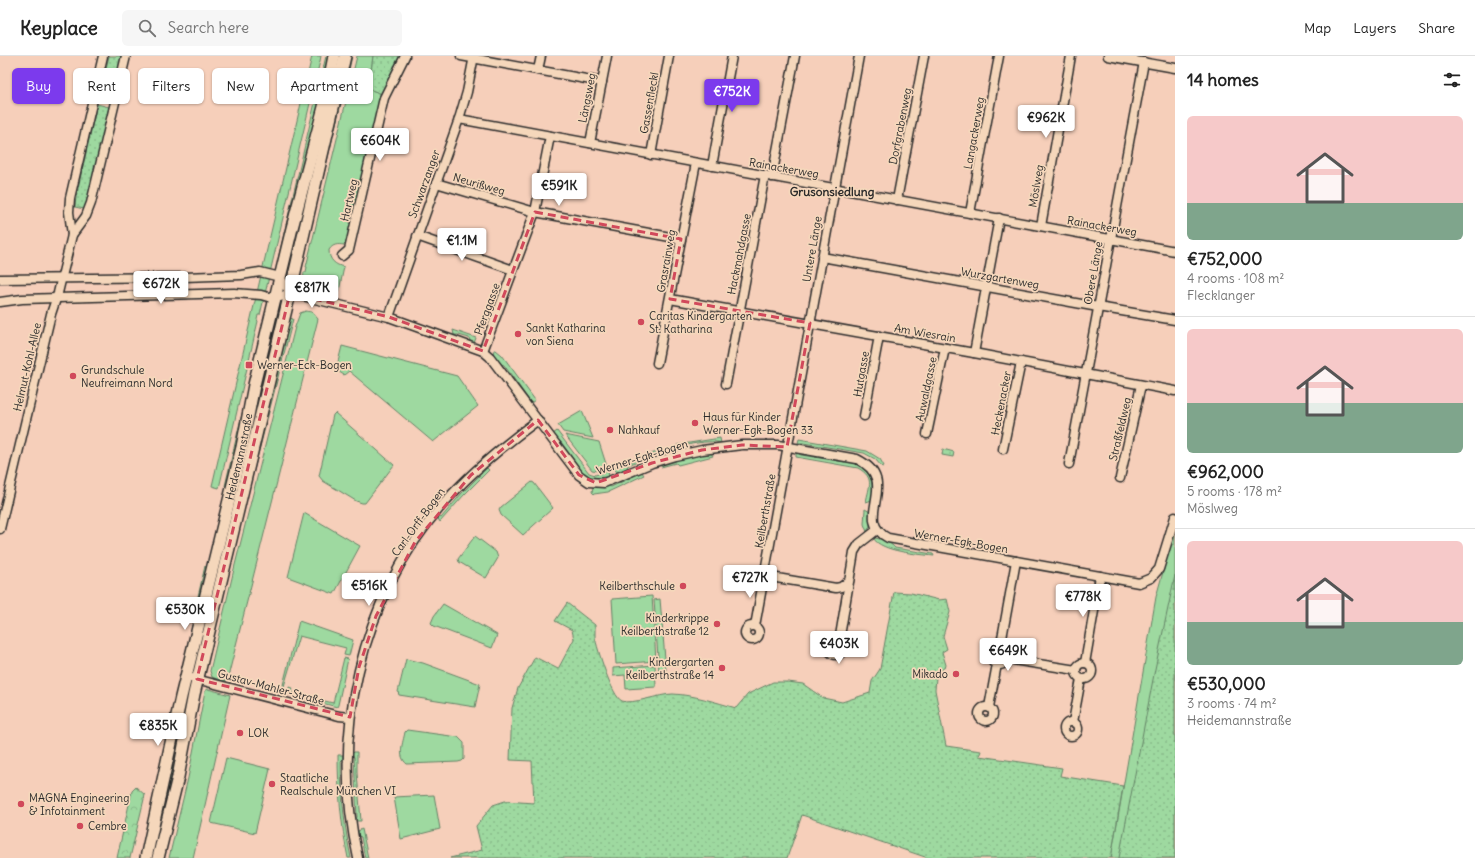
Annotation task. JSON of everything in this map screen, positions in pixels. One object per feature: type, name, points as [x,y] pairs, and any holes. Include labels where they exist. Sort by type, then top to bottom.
[{"type":"main road","name":"Heidemannstraße","points":[[146,858],[186,676],[242,447],[254,385],[324,107],[334,56]]},
{"type":"main road","name":"Heidemannstraße","points":[[158,858],[178,777],[197,679],[290,293],[345,56]]},
{"type":"street","name":"Helmut-Kohl-Allee","points":[[0,529],[51,314],[62,279],[72,235],[69,212],[70,198],[104,56]]},
{"type":"street","name":"Helmut-Kohl-Allee","points":[[72,235],[86,216],[91,203],[126,56]]},
{"type":"street","name":"Hartweg","points":[[342,256],[349,250],[384,98],[405,56]]},
{"type":"street","points":[[461,56],[474,57],[602,82]]},
{"type":"street","points":[[538,70],[541,56]]},
{"type":"street","name":"Längsweg","points":[[590,143],[606,56]]},
{"type":"street","name":"Gassenfleckl","points":[[651,155],[669,56]]},
{"type":"street","points":[[712,166],[732,56]]},
{"type":"street","name":"Hackmahdgasse","points":[[726,384],[740,311],[795,56]]},
{"type":"street","name":"Untere Länge","points":[[787,447],[859,56]]},
{"type":"street","name":"Dorfgrabenweg","points":[[897,200],[924,56]]},
{"type":"street","name":"Langackerweg","points":[[970,213],[999,56]]},
{"type":"street","name":"Möslweg","points":[[1040,226],[1071,56]]},
{"type":"street","points":[[1108,56],[1175,68]]},
{"type":"street","name":"Schwarzanger","points":[[389,317],[459,119],[467,92],[474,57]]},
{"type":"street","name":"Obere Länge","points":[[1069,464],[1144,62]]},
{"type":"street","name":"Rainackerweg","points":[[459,119],[1175,251]]},
{"type":"street","name":"Pferggasse","points":[[483,351],[535,212],[550,136]]},
{"type":"street","name":"Grasrainweg","points":[[657,363],[696,163]]},
{"type":"street","name":"Neurißweg","points":[[436,183],[535,212],[681,239]]},
{"type":"street","points":[[974,353],[998,218]]},
{"type":"street","points":[[417,236],[513,270]]},
{"type":"street","name":"Wurzgartenweg","points":[[822,257],[1175,320]]},
{"type":"street","points":[[0,279],[235,275],[260,272],[280,277],[290,293],[275,299],[261,295],[234,292],[56,298],[0,302]]},
{"type":"street","name":"Werner-Egk-Bogen","points":[[290,293],[389,317],[483,351],[490,357],[579,475],[589,482],[604,482],[652,463],[702,450],[749,445],[787,447],[857,459],[867,464],[872,469],[877,480],[874,517],[877,530],[881,534],[895,540],[1139,583],[1151,578],[1159,570],[1163,561],[1175,517]]},
{"type":"street","name":"Am Wiesrain","points":[[670,299],[974,353],[1175,391]]},
{"type":"street","name":"Hutgasse","points":[[864,416],[879,336]]},
{"type":"street","name":"Auwaldgasse","points":[[928,434],[945,348]]},
{"type":"street","name":"Heckenacker","points":[[1003,449],[1021,362]]},
{"type":"street","name":"Straßfeldweg","points":[[1120,478],[1141,385]]},
{"type":"street","name":"Carl-Orff-Bogen","points":[[358,858],[352,826],[348,770],[350,717],[359,667],[376,616],[407,554],[442,505],[486,462],[538,420]]},
{"type":"street","name":"Keilberthstraße","points":[[755,626],[787,447]]},
{"type":"street","points":[[839,642],[856,548],[862,541],[877,530]]},
{"type":"street","points":[[1000,649],[1016,561]]},
{"type":"street","points":[[765,576],[836,588],[841,587],[849,581]]},
{"type":"street","points":[[1085,663],[1100,576]]},
{"type":"street","points":[[1000,649],[1005,651],[1007,659],[1002,664],[997,664],[993,662],[991,656],[995,650],[1000,649]]},
{"type":"street","points":[[1007,659],[1076,670]]},
{"type":"street","points":[[1081,679],[1077,676],[1076,670],[1078,666],[1085,663]]},
{"type":"street","points":[[1081,679],[1089,678],[1092,673],[1090,666],[1085,663]]},
{"type":"street","points":[[988,707],[997,664]]},
{"type":"street","name":"Gustav-Mahler-Straße","points":[[186,676],[339,716],[350,717]]},
{"type":"street","points":[[1073,722],[1081,679]]},
{"type":"highlighted area","points":[[535,212],[681,239],[670,299],[810,323],[787,447],[742,445],[702,450],[652,463],[596,483],[579,475],[538,420],[471,475],[415,542],[376,616],[359,667],[350,717],[197,679],[290,293],[389,317],[483,351]]},
{"type":"green space","points":[[109,56],[121,56],[118,68],[106,68]]},
{"type":"green space","points":[[312,56],[321,56],[318,68],[309,68]]},
{"type":"green space","points":[[326,56],[330,56],[328,68],[323,68]]},
{"type":"green space","points":[[349,56],[352,56],[349,68],[346,68]]},
{"type":"green space","points":[[357,56],[373,56],[372,68],[354,68]]},
{"type":"green space","points":[[373,56],[400,56],[382,94],[373,91],[373,68],[372,68]]},
{"type":"green space","points":[[373,91],[382,94],[347,243],[344,245],[334,246],[329,250],[330,257],[333,262],[344,267],[339,291],[307,283],[304,278],[345,104],[373,104]]},
{"type":"green space","points":[[97,104],[109,107],[88,202],[84,209],[75,207]]},
{"type":"green space","points":[[301,104],[310,104],[260,315],[258,315],[258,321],[219,488],[212,486]]},
{"type":"green space","points":[[315,104],[320,104],[280,261],[278,259]]},
{"type":"green space","points":[[338,104],[341,104],[306,248],[304,248]]},
{"type":"green space","points":[[306,311],[312,312],[318,319],[227,681],[217,679],[212,677],[210,671],[235,565],[295,327],[300,313]]},
{"type":"green space","points":[[275,314],[280,315],[197,658]]},
{"type":"green space","points":[[290,318],[293,319],[229,567],[269,393],[275,381]]},
{"type":"green space","points":[[262,329],[229,485],[225,486]]},
{"type":"green space","points":[[453,330],[476,338],[474,343],[470,341],[469,338],[454,335]]},
{"type":"green space","points":[[342,346],[457,376],[478,406],[433,442],[349,371],[344,375],[336,370]]},
{"type":"green space","points":[[494,350],[502,355],[535,400],[531,403],[504,365],[501,364],[493,354]]},
{"type":"green space","points":[[582,411],[593,438],[563,432],[558,425]]},
{"type":"green space","points":[[335,413],[394,465],[365,503],[356,501],[323,481],[319,476],[333,415]]},
{"type":"green space","points":[[557,431],[589,473],[595,475],[608,471],[609,476],[600,478],[590,477],[582,473],[561,442],[558,441],[553,434]]},
{"type":"green space","points":[[565,435],[599,442],[607,467],[598,471],[592,470]]},
{"type":"green space","points":[[720,438],[721,443],[698,443],[685,446],[679,450],[677,445]]},
{"type":"green space","points":[[799,439],[867,451],[880,459],[884,466],[882,467],[875,459],[864,453],[798,443]]},
{"type":"green space","points":[[943,449],[954,452],[953,457],[942,455]]},
{"type":"green space","points":[[659,451],[662,455],[656,454],[628,465],[627,468],[618,472],[614,470],[614,468]]},
{"type":"green space","points":[[796,452],[801,455],[845,462],[847,460],[855,462],[869,474],[872,486],[872,500],[866,502],[870,483],[867,475],[858,468],[796,457]]},
{"type":"green space","points":[[709,453],[713,456],[678,465],[676,463],[661,467],[663,463]]},
{"type":"green space","points":[[487,468],[489,470],[440,522],[437,517],[438,516],[441,518],[462,493]]},
{"type":"green space","points":[[641,471],[644,475],[608,492],[594,494],[592,492],[593,487],[608,485],[611,487],[638,474]]},
{"type":"green space","points":[[532,482],[553,508],[523,535],[501,515],[499,510]]},
{"type":"green space","points":[[865,509],[870,512],[870,526],[867,532],[864,524]]},
{"type":"green space","points":[[304,513],[360,546],[334,594],[288,577]]},
{"type":"green space","points":[[1175,529],[1175,858],[1111,858],[1156,597]]},
{"type":"green space","points":[[475,536],[496,552],[498,558],[486,578],[459,562],[458,559]]},
{"type":"green space","points":[[873,538],[885,541],[895,548],[933,554],[934,556],[901,552],[878,543]]},
{"type":"green space","points":[[205,566],[207,569],[196,614],[193,618]]},
{"type":"green space","points":[[1175,575],[1175,858],[1119,858],[1155,669]]},
{"type":"green space","points":[[894,592],[911,593],[939,600],[947,599],[950,612],[943,636],[947,649],[942,652],[946,665],[936,677],[935,690],[946,746],[981,751],[979,756],[1062,768],[1060,776],[1123,786],[1111,858],[928,858],[802,815],[787,858],[450,858],[482,850],[476,826],[493,805],[505,801],[534,803],[532,761],[510,760],[512,708],[518,688],[535,657],[558,669],[574,639],[572,630],[555,621],[567,603],[595,625],[595,637],[606,672],[614,691],[618,698],[622,701],[632,702],[673,694],[697,697],[736,708],[748,694],[773,682],[803,684],[823,698],[842,702],[870,693],[872,681],[880,669]]},
{"type":"green space","points":[[652,596],[656,661],[616,664],[612,599]]},
{"type":"green space","points":[[660,599],[666,671],[659,672],[654,600]]},
{"type":"green space","points":[[443,604],[497,635],[492,648],[434,626],[431,623],[434,616]]},
{"type":"green space","points":[[299,621],[353,640],[349,656],[344,655],[346,648],[299,636],[281,693]]},
{"type":"green space","points":[[344,658],[348,659],[337,707],[289,694],[289,687],[293,688],[292,693],[333,703]]},
{"type":"green space","points":[[406,659],[423,663],[480,684],[475,707],[399,695],[398,692]]},
{"type":"green space","points":[[655,665],[656,687],[626,689],[625,675],[613,676],[613,668]]},
{"type":"green space","points":[[208,689],[230,695],[193,858],[169,858],[188,778],[205,691]]},
{"type":"green space","points":[[186,698],[172,765],[173,776],[158,837],[158,827]]},
{"type":"green space","points":[[407,730],[458,737],[464,743],[464,759],[458,762],[407,764],[401,753],[405,732]]},
{"type":"green space","points":[[357,752],[357,773],[361,821],[355,821],[357,817],[354,757],[352,754]]},
{"type":"green space","points":[[338,755],[343,755],[343,759],[341,761],[342,798],[346,834],[351,858],[348,858],[342,820],[339,794]]},
{"type":"green space","points":[[226,758],[270,769],[255,833],[211,823]]},
{"type":"green space","points":[[136,787],[145,795],[130,858],[117,858],[132,791]]},
{"type":"green space","points":[[434,795],[440,829],[401,839],[394,797]]},
{"type":"green space","points":[[362,829],[368,858],[365,858],[361,837],[358,836],[358,831]]},
{"type":"place","name":"Caritas Kindergarten St. Katharina","points":[[641,322]]},
{"type":"place","name":"Sankt Katharina von Siena","points":[[518,334]]},
{"type":"place","name":"Werner-Eck-Bogen","points":[[249,365]]},
{"type":"place","name":"Grundschule Neufreimann Nord","points":[[73,376]]},
{"type":"place","name":"Haus für Kinder Werner-Egk-Bogen 33","points":[[695,423]]},
{"type":"place","name":"Nahkauf","points":[[610,430]]},
{"type":"place","name":"Keilberthschule","points":[[683,586]]},
{"type":"place","name":"Kinderkrippe Keilberthstraße 12","points":[[717,624]]},
{"type":"place","name":"Kindergarten Keilberthstraße 14","points":[[722,668]]},
{"type":"place","name":"Mikado","points":[[956,674]]},
{"type":"place","name":"LOK","points":[[240,733]]},
{"type":"place","name":"Staatliche Realschule München VI","points":[[272,784]]},
{"type":"place","name":"MAGNA Engineering & Infotainment","points":[[21,804]]},
{"type":"place","name":"Cembre","points":[[80,826]]},
{"type":"district","name":"Grusonsiedlung","points":[[832,191]]}]
